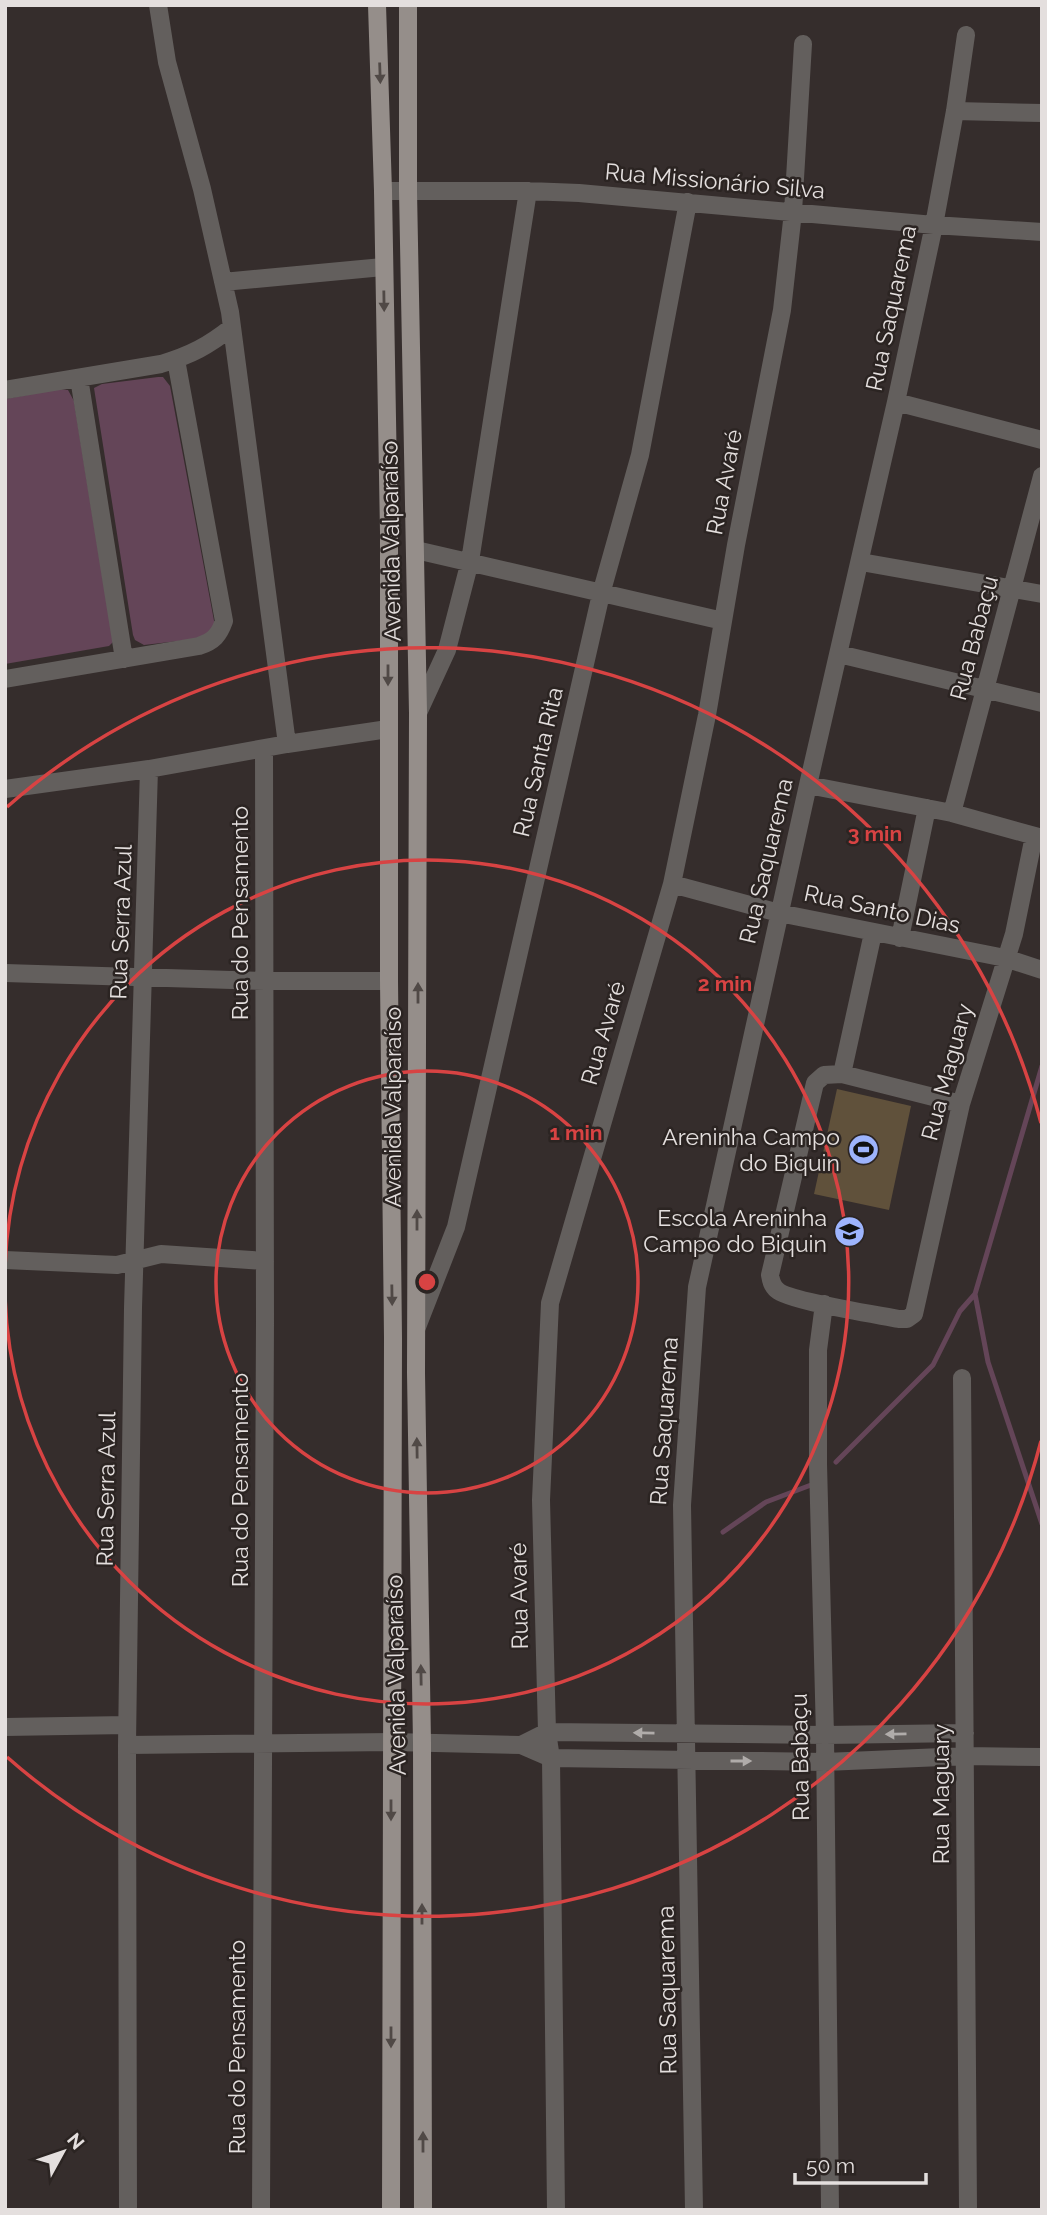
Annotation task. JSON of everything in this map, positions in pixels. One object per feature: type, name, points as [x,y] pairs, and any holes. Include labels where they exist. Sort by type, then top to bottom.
[{"type":"main road","name":"Avenida Valparaíso","points":[[377,5],[389,532],[388,981],[393,1338],[391,2210]]},
{"type":"main road","name":"Avenida Valparaíso","points":[[408,5],[408,191],[418,713],[416,1327],[422,1743],[423,2210]]},
{"type":"main road","points":[[388,929],[418,928]]},
{"type":"street","points":[[158,5],[167,62],[204,200],[232,327],[287,744]]},
{"type":"street","name":"Rua Saquarema","points":[[694,2210],[682,1505],[697,1287],[934,225],[955,111],[965,35]]},
{"type":"street","name":"Rua Avaré","points":[[556,2210],[551,1758],[547,1732],[541,1500],[550,1303],[672,884],[707,715],[782,310],[793,212],[803,44]]},
{"type":"street","points":[[955,111],[1042,113]]},
{"type":"street","name":"Rua Missionário Silva","points":[[383,191],[528,191],[1042,232]]},
{"type":"street","points":[[418,713],[447,650],[470,561],[528,191]]},
{"type":"street","name":"Rua Santa Rita","points":[[416,1327],[456,1227],[601,594],[640,455],[688,202]]},
{"type":"street","points":[[223,282],[383,267]]},
{"type":"street","points":[[5,390],[176,360],[206,347],[232,327]]},
{"type":"street","points":[[5,679],[210,643],[220,633],[224,621],[176,360]]},
{"type":"street","points":[[79,378],[124,659]]},
{"type":"street","points":[[896,402],[1042,440]]},
{"type":"street","name":"Rua Babaçu","points":[[952,813],[1042,476]]},
{"type":"street","points":[[416,550],[723,621]]},
{"type":"street","points":[[860,562],[1042,594]]},
{"type":"street","points":[[839,654],[1042,703]]},
{"type":"street","points":[[5,789],[149,769],[388,729]]},
{"type":"street","name":"Rua do Pensamento","points":[[261,2210],[264,750]]},
{"type":"street","name":"Rua Serra Azul","points":[[128,2210],[127,1726],[135,1260],[149,769]]},
{"type":"street","points":[[808,785],[952,813],[1038,837]]},
{"type":"street","points":[[900,938],[928,808]]},
{"type":"street","name":"Rua Maguary","points":[[824,1304],[907,1319],[914,1314],[961,1104],[1004,958],[1014,934],[1038,837]]},
{"type":"street","name":"Rua Santo Dias","points":[[672,884],[779,913],[1004,958],[1042,970]]},
{"type":"street","points":[[842,1074],[873,933]]},
{"type":"street","points":[[5,973],[265,981],[388,981]]},
{"type":"street","points":[[824,1304],[778,1292],[772,1284],[771,1275],[815,1083],[824,1075],[842,1074],[961,1104]]},
{"type":"street","points":[[5,1260],[117,1265],[161,1254],[265,1261]]},
{"type":"street","name":"Rua Babaçu","points":[[824,1304],[818,1350],[818,1464],[825,1735],[831,2210]]},
{"type":"street","name":"Rua Maguary","points":[[962,1378],[968,2210]]},
{"type":"street","points":[[5,1727],[127,1726]]},
{"type":"street","points":[[521,1745],[547,1732],[825,1735],[965,1733]]},
{"type":"street","points":[[127,1745],[264,1742],[521,1745],[551,1758],[687,1761],[825,1762],[965,1756],[1042,1757]]},
{"type":"shaded area","points":[[163,377],[170,386],[215,626],[204,638],[144,645],[135,640],[133,635],[94,388],[102,384]]},
{"type":"shaded area","points":[[60,389],[68,390],[74,401],[113,642],[109,646],[5,664],[5,399]]},
{"type":"shaded area","name":"Areninha Campo do Biquin","points":[[837,1089],[911,1106],[889,1210],[814,1194]]},
{"type":"waterway","points":[[836,1462],[933,1365],[960,1311],[975,1294],[1042,1066]]},
{"type":"waterway","points":[[975,1294],[988,1362],[1042,1524]]},
{"type":"waterway","points":[[723,1532],[766,1502],[811,1485]]},
{"type":"place","name":"Areninha Campo do Biquin","points":[[863,1150]]},
{"type":"place","name":"Escola Areninha Campo do Biquin","points":[[850,1231]]}]
